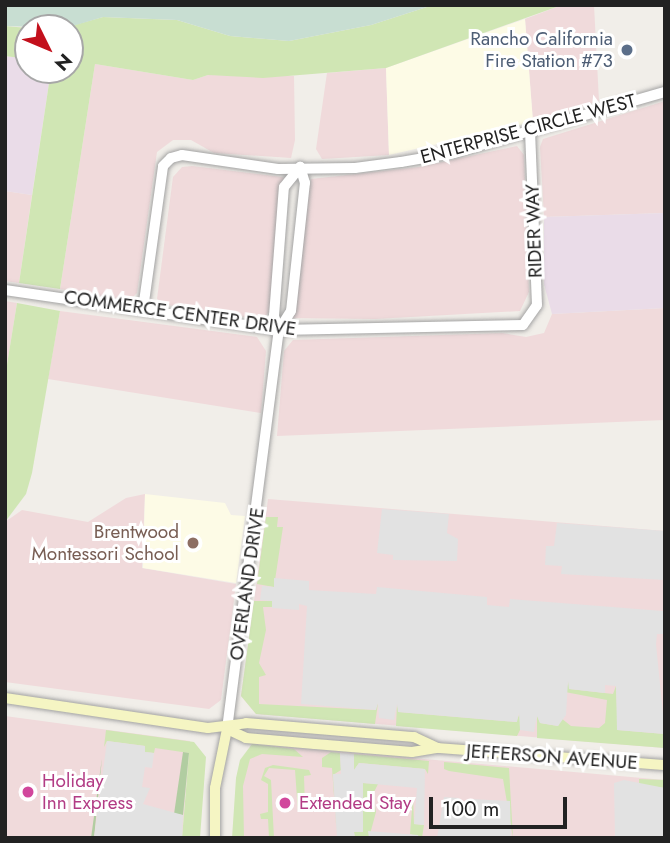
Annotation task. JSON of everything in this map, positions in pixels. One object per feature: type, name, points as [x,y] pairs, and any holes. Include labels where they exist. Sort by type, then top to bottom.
[{"type":"main road","name":"JEFFERSON AVENUE","points":[[5,698],[227,729],[246,723],[414,737],[438,748],[665,765]]},
{"type":"main road","name":"OVERLAND DRIVE","points":[[215,838],[215,788],[227,729]]},
{"type":"street","name":"ENTERPRISE CIRCLE WEST","points":[[143,309],[163,166],[171,158],[182,155],[230,164],[355,168],[401,162],[530,131],[665,92]]},
{"type":"street","name":"RIDER WAY","points":[[523,325],[537,305],[530,131]]},
{"type":"street","name":"OVERLAND DRIVE","points":[[279,330],[274,316],[284,187],[300,167]]},
{"type":"street","name":"OVERLAND DRIVE","points":[[227,729],[279,330],[291,311],[304,183],[300,167]]},
{"type":"street","name":"COMMERCE CENTER DRIVE","points":[[5,289],[279,330],[523,325]]},
{"type":"shaded area","points":[[562,5],[594,5],[599,101],[533,122],[525,19]]},
{"type":"shaded area","points":[[525,19],[533,122],[389,155],[386,68]]},
{"type":"shaded area","points":[[5,56],[14,57],[14,84],[49,84],[32,195],[5,191]]},
{"type":"shaded area","points":[[95,64],[193,80],[208,75],[294,76],[295,140],[291,158],[214,153],[191,140],[173,140],[157,152],[137,293],[129,301],[60,289]]},
{"type":"shaded area","points":[[386,68],[389,155],[322,159],[316,149],[327,73]]},
{"type":"shaded area","points":[[665,101],[665,213],[544,217],[540,147],[543,139]]},
{"type":"shaded area","points":[[517,146],[524,155],[529,292],[520,311],[375,319],[288,318],[311,179],[419,167]]},
{"type":"shaded area","points":[[182,167],[282,177],[289,182],[269,312],[262,320],[167,305],[157,299],[173,177]]},
{"type":"shaded area","points":[[5,191],[32,195],[19,283],[5,281]]},
{"type":"shaded area","points":[[665,213],[665,308],[552,314],[544,284],[544,217]]},
{"type":"shaded area","points":[[5,301],[17,303],[5,377]]},
{"type":"shaded area","points":[[665,308],[665,420],[277,436],[284,351],[293,340],[502,333],[526,337],[544,333],[552,314]]},
{"type":"shaded area","points":[[60,311],[257,337],[266,351],[261,413],[48,379]]},
{"type":"shaded area","points":[[145,494],[142,568],[236,584],[221,700],[209,709],[5,682],[5,522],[22,510],[88,522],[126,498]]},
{"type":"shaded area","name":"Brentwood Montessori School","points":[[145,494],[225,503],[231,515],[245,516],[236,583],[143,568]]},
{"type":"shaded area","points":[[268,499],[665,531],[665,748],[256,714],[241,696]]},
{"type":"shaded area","points":[[382,509],[449,514],[447,533],[458,539],[457,561],[393,560],[393,555],[377,553]]},
{"type":"shaded area","points":[[557,523],[665,531],[665,580],[561,574],[562,566],[545,565],[546,546],[554,546]]},
{"type":"shaded area","points":[[274,578],[309,581],[309,590],[376,594],[377,587],[487,597],[487,605],[509,607],[510,599],[663,611],[664,634],[657,634],[656,644],[665,734],[617,730],[616,686],[605,685],[605,693],[569,689],[568,681],[566,715],[558,726],[540,723],[537,716],[534,732],[520,730],[519,713],[517,722],[398,712],[397,704],[394,720],[379,718],[378,703],[376,710],[301,704],[307,606],[299,604],[299,610],[272,608],[272,601],[260,600],[262,586],[274,587]]},
{"type":"shaded area","points":[[5,716],[190,741],[182,838],[5,838]]},
{"type":"shaded area","points":[[107,741],[145,746],[145,752],[154,753],[152,768],[145,767],[142,787],[150,788],[143,804],[183,815],[182,838],[94,838]]},
{"type":"shaded area","points":[[252,744],[665,780],[665,838],[240,838],[239,794]]},
{"type":"shaded area","points":[[340,753],[354,754],[354,770],[359,763],[425,769],[424,825],[414,824],[417,788],[363,783],[363,832],[354,832],[355,838],[337,838],[333,774],[341,774]]},
{"type":"shaded area","points":[[624,780],[665,788],[665,838],[615,838],[614,783]]},
{"type":"shaded area","points":[[444,797],[459,798],[459,805],[469,806],[470,799],[510,801],[511,838],[437,838]]},
{"type":"shaded area","points":[[368,831],[418,835],[419,838],[369,838]]},
{"type":"green space","points":[[5,5],[433,5],[371,25],[289,41],[230,36],[177,20],[103,17],[84,23],[84,14],[14,14],[14,26],[5,26]]},
{"type":"green space","points":[[433,5],[562,5],[386,68],[263,78],[208,75],[193,80],[95,64],[60,289],[19,283],[49,84],[84,84],[84,22],[103,17],[177,20],[230,36],[289,41],[371,25]]},
{"type":"green space","points":[[5,26],[14,27],[14,57],[5,56]]},
{"type":"green space","points":[[17,303],[60,311],[32,473],[26,494],[5,522],[5,377]]},
{"type":"green space","points":[[266,517],[278,517],[277,527],[283,527],[274,587],[257,584]]},
{"type":"green space","points":[[254,601],[272,601],[272,607],[263,607],[266,630],[259,663],[266,675],[259,677],[259,704],[375,710],[378,703],[375,724],[256,714],[241,696]]},
{"type":"green space","points":[[569,681],[570,689],[613,694],[616,686],[618,730],[665,734],[665,748],[537,738],[537,715],[540,723],[558,726],[561,718],[571,726],[599,728],[605,723],[607,700],[565,692]]},
{"type":"green space","points":[[397,704],[399,712],[516,722],[520,713],[520,730],[517,736],[396,726]]},
{"type":"green space","points":[[106,730],[194,742],[206,757],[200,838],[182,838],[189,753],[155,748],[154,753],[145,752],[145,746],[107,741],[104,747]]},
{"type":"green space","points":[[252,744],[294,749],[303,757],[262,754],[250,759],[243,786],[244,838],[232,838],[236,778],[240,760]]},
{"type":"green space","points":[[183,752],[189,753],[183,815],[174,814]]},
{"type":"green space","points":[[331,752],[340,753],[341,770],[333,775],[337,838],[332,768],[322,767],[322,758]]},
{"type":"green space","points":[[354,754],[429,761],[428,774],[425,769],[359,763],[354,770]]},
{"type":"green space","points":[[102,758],[94,838],[91,838]]},
{"type":"green space","points":[[444,762],[509,768],[513,838],[503,779],[449,771],[444,769]]},
{"type":"green space","points":[[273,765],[309,770],[311,775],[304,776],[305,807],[311,809],[298,812],[295,770],[269,768],[264,776],[271,780],[274,838],[269,838],[268,819],[261,819],[260,814],[268,812],[268,784],[261,780],[265,768]]},
{"type":"green space","points":[[639,779],[665,780],[665,788],[639,786]]},
{"type":"green space","points":[[362,783],[378,784],[373,794],[376,812],[369,838],[355,838],[354,832],[363,831]]},
{"type":"green space","points":[[413,796],[414,824],[424,825],[422,838],[410,834]]},
{"type":"place","name":"Rancho California Fire Station #73","points":[[627,50]]},
{"type":"place","name":"Brentwood Montessori School","points":[[193,543]]},
{"type":"place","name":"Holiday Inn Express","points":[[28,792]]},
{"type":"place","name":"Extended Stay","points":[[285,803]]}]
